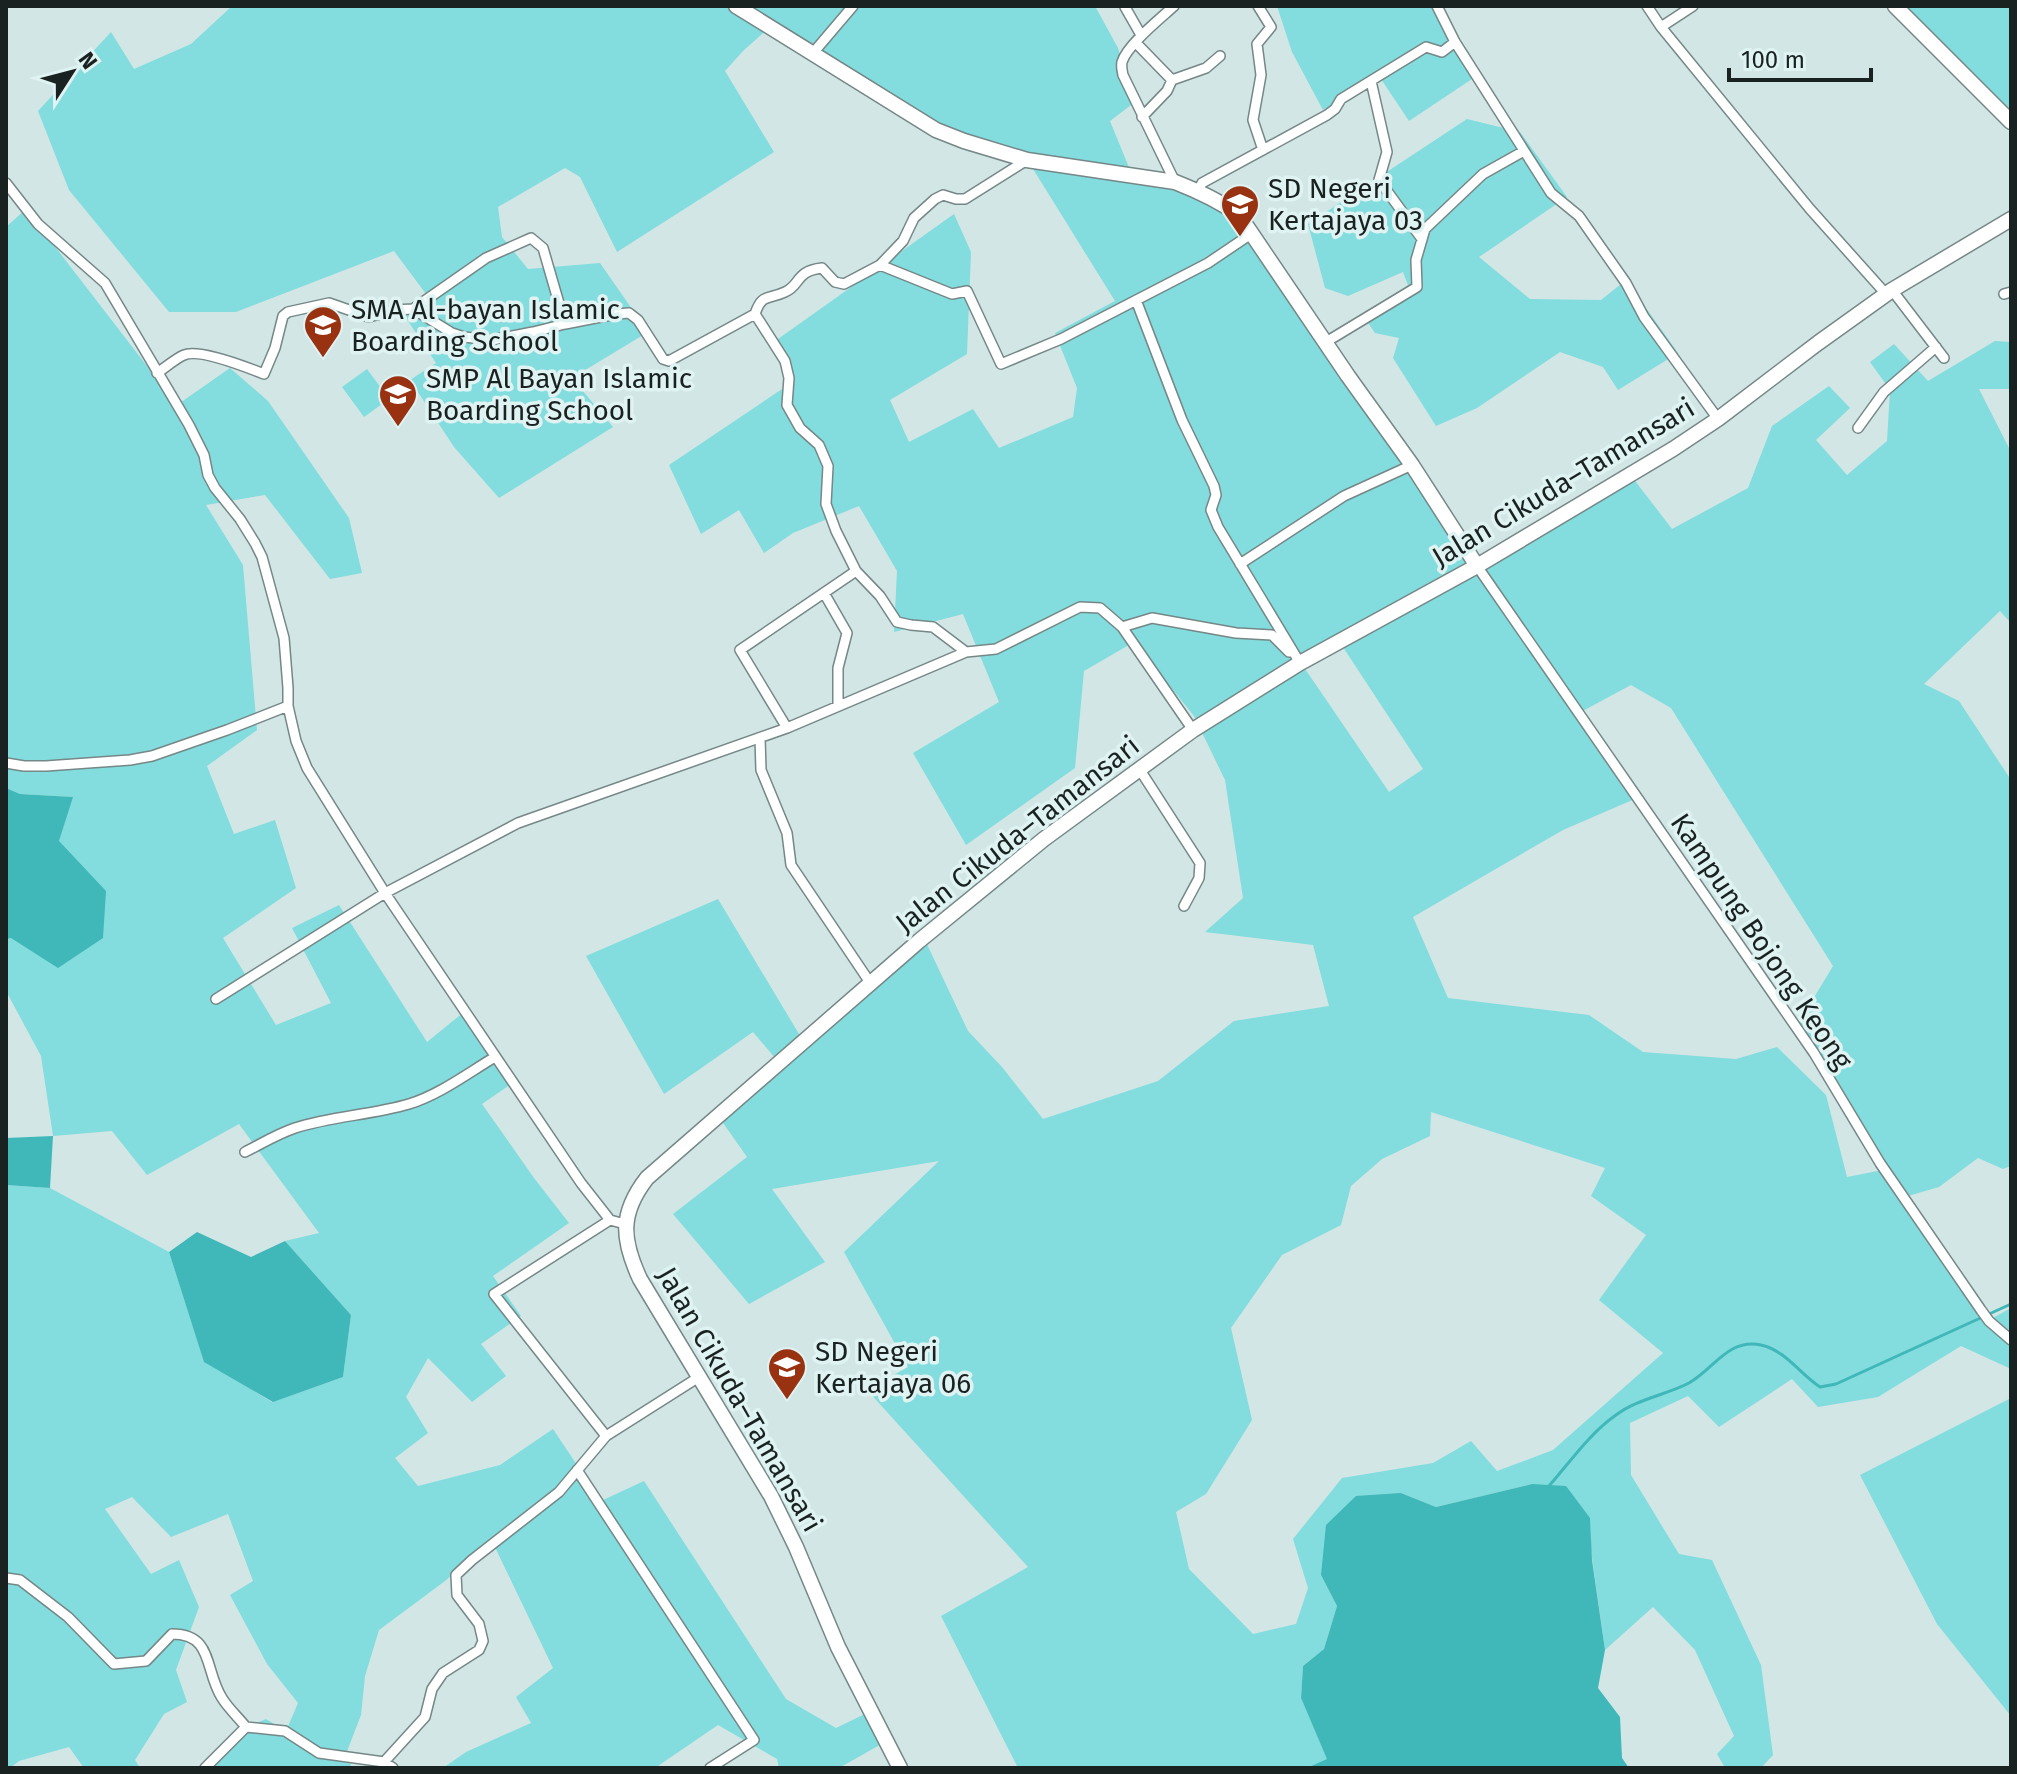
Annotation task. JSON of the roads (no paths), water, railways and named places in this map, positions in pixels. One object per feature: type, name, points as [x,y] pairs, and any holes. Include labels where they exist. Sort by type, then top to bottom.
[{"type":"street","points":[[736,6],[936,130],[1027,160],[1175,182],[1224,204],[1239,215],[1412,465],[1477,566]]},
{"type":"street","points":[[813,53],[853,6]]},
{"type":"street","points":[[1174,6],[1139,39],[1121,65],[1142,117],[1175,182]]},
{"type":"street","points":[[1258,6],[1271,27],[1257,44],[1261,75],[1253,120],[1263,150]]},
{"type":"street","points":[[1437,6],[1455,42],[1551,193],[1579,216],[1626,283],[1644,317],[1718,419]]},
{"type":"street","points":[[1647,6],[1810,209],[1889,292],[1944,358]]},
{"type":"street","points":[[1661,27],[1693,6]]},
{"type":"street","points":[[1895,6],[2011,122]]},
{"type":"street","points":[[1125,7],[1139,39],[1172,80]]},
{"type":"street","points":[[1198,191],[1202,183],[1327,115],[1341,99],[1426,47],[1442,52],[1455,42]]},
{"type":"street","points":[[1142,117],[1167,91],[1172,80],[1206,68],[1220,56]]},
{"type":"street","points":[[1371,81],[1387,152],[1379,180],[1422,239]]},
{"type":"street","points":[[1326,342],[1417,287],[1416,260],[1425,229],[1483,174],[1524,151]]},
{"type":"street","points":[[413,309],[452,333],[492,340],[629,313],[638,320],[663,359],[669,361],[755,314],[758,304],[765,297],[784,293],[800,275],[813,269],[822,268],[835,282],[844,284],[880,265],[903,241],[914,218],[935,199],[943,195],[965,199],[1027,160]]},
{"type":"street","points":[[6,183],[38,224],[105,283],[189,425],[204,455],[208,475],[215,488],[240,519],[262,557],[284,638],[288,706],[296,741],[307,768],[385,893],[581,1183],[618,1222],[494,1294],[606,1436]]},
{"type":"street","name":"Jalan Cikuda–Tamansari","points":[[900,1768],[838,1647],[771,1496],[640,1279],[618,1222],[638,1190],[647,1178],[919,941],[1044,839],[1193,730],[1300,663],[1477,566],[1673,449],[1889,292],[2008,224]]},
{"type":"street","points":[[880,265],[952,294],[967,291],[1001,364],[1061,339],[1208,263],[1251,234]]},
{"type":"street","points":[[157,373],[192,353],[234,362],[264,374],[283,316],[288,312],[329,303],[369,317],[394,310],[413,309],[486,258],[531,238],[543,248],[565,324]]},
{"type":"street","points":[[1136,300],[1182,420],[1214,486],[1216,495],[1211,510],[1218,527],[1300,663]]},
{"type":"street","points":[[755,314],[785,361],[789,378],[787,405],[800,428],[819,445],[828,466],[826,504],[856,571],[880,596],[897,622],[933,627],[966,652]]},
{"type":"street","points":[[1858,428],[1884,392],[1936,347]]},
{"type":"street","points":[[1240,564],[1344,496],[1412,465]]},
{"type":"street","name":"Kampung Bojong Keong","points":[[1477,566],[1814,1053],[1880,1163],[1981,1310],[2011,1340]]},
{"type":"street","points":[[787,728],[740,650],[856,571]]},
{"type":"street","points":[[824,593],[847,633],[838,668],[838,706]]},
{"type":"street","points":[[216,999],[385,893],[518,823],[787,728],[966,652],[996,649],[1080,607],[1100,608],[1122,627],[1193,730]]},
{"type":"street","points":[[1122,627],[1152,618],[1236,633],[1272,635],[1300,663]]},
{"type":"street","points":[[6,763],[46,766],[152,756],[288,706]]},
{"type":"street","points":[[760,738],[761,770],[787,833],[791,865],[871,984]]},
{"type":"street","points":[[1140,770],[1200,863],[1199,878],[1184,906]]},
{"type":"street","points":[[245,1152],[294,1128],[411,1103],[440,1090],[495,1057]]},
{"type":"street","points":[[6,1578],[20,1580],[68,1617],[114,1664],[146,1661],[172,1634],[188,1634],[202,1645],[221,1697],[246,1727],[285,1731],[319,1753],[389,1765],[425,1717],[432,1689],[443,1673],[479,1650],[483,1641],[479,1624],[457,1595],[456,1575],[559,1492],[606,1436],[699,1377]]},
{"type":"street","points":[[577,1470],[754,1740],[710,1768]]},
{"type":"street","points":[[205,1768],[246,1727]]},
{"type":"waterway","points":[[1549,1486],[1589,1439],[1616,1415],[1689,1383],[1739,1346],[1749,1344],[1770,1348],[1820,1387],[1836,1384],[2011,1304]]},
{"type":"place","name":"SD Negeri Kertajaya 03","points":[[1240,238]]},
{"type":"place","name":"SMA Al-bayan Islamic Boarding School","points":[[323,359]]},
{"type":"place","name":"SMP Al Bayan Islamic Boarding School","points":[[398,428]]},
{"type":"place","name":"SD Negeri Kertajaya 06","points":[[787,1401]]}]
